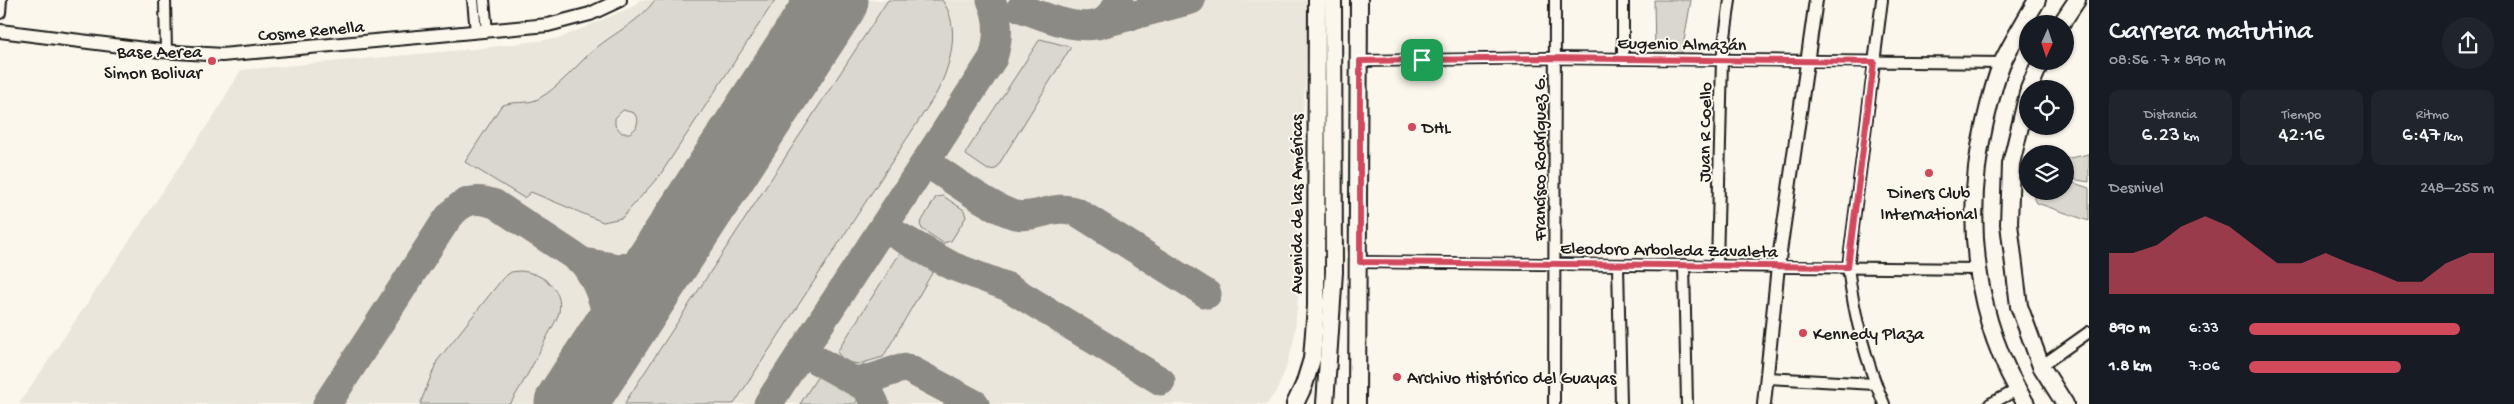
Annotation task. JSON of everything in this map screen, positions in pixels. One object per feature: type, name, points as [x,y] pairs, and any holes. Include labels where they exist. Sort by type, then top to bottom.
[{"type":"main road","name":"Avenida de las Américas","points":[[1295,404],[1304,385],[1312,359],[1316,306],[1318,0]]},
{"type":"main road","points":[[1325,404],[1334,272],[1333,0]]},
{"type":"main road","points":[[1358,404],[1360,262],[1359,0]]},
{"type":"main road","points":[[2026,404],[2003,361],[1988,319],[1978,268],[1973,213],[1978,153],[1993,89],[2003,63],[2037,0]]},
{"type":"main road","points":[[2067,15],[2077,0]]},
{"type":"main road","points":[[2019,131],[2011,164],[2009,224],[2020,306],[2041,366],[2065,404]]},
{"type":"main road","points":[[1316,193],[1333,140]]},
{"type":"main road","points":[[1350,404],[1359,350]]},
{"type":"main road","points":[[1301,404],[1308,384],[1312,359]]},
{"type":"street","points":[[0,14],[1,0]]},
{"type":"street","points":[[165,0],[166,52]]},
{"type":"street","points":[[473,0],[481,32]]},
{"type":"street","points":[[481,32],[484,0]]},
{"type":"street","name":"Cosme Renella","points":[[0,31],[166,52],[222,55],[548,25],[590,14],[620,0]]},
{"type":"street","name":"Francísco Rodríguez G.","points":[[1554,404],[1555,0]]},
{"type":"street","points":[[1623,0],[1623,58]]},
{"type":"street","name":"Juan R Coello","points":[[1717,266],[1722,60],[1730,0]]},
{"type":"street","points":[[1764,404],[1778,266],[1816,0]]},
{"type":"street","points":[[1882,0],[1848,267],[1853,306],[1876,384],[1884,404]]},
{"type":"street","name":"Eugenio Almazán","points":[[1360,61],[1623,58],[2003,63]]},
{"type":"street","name":"Eleodoro Arboleda Zavaleta","points":[[1360,262],[1978,268]]},
{"type":"street","points":[[1618,265],[1621,404]]},
{"type":"street","points":[[1684,265],[1687,404]]},
{"type":"street","points":[[2041,366],[2089,332]]},
{"type":"street","points":[[1767,378],[1876,384]]},
{"type":"street","points":[[1990,404],[2017,390]]},
{"type":"shaded area","points":[[639,0],[1308,0],[1307,56],[1299,172],[1298,296],[1294,340],[1277,390],[1267,404],[19,404],[215,114],[241,70],[474,49],[560,38],[636,5]]},
{"type":"shaded area","points":[[655,0],[775,0],[660,175],[622,218],[603,222],[531,192],[524,198],[465,162],[501,106],[510,103],[533,101],[546,94],[596,48],[649,8]],"holes":[[[623,110],[634,113],[638,120],[636,128],[630,133],[622,133],[615,125],[615,118]]]},
{"type":"shaded area","points":[[888,0],[942,0],[948,11],[953,35],[946,72],[936,94],[734,404],[624,404]]},
{"type":"shaded area","points":[[1654,0],[1691,0],[1682,53],[1655,53]]},
{"type":"shaded area","points":[[1040,39],[1071,47],[996,169],[988,170],[966,155],[966,152]]},
{"type":"shaded area","points":[[2089,154],[2089,182],[2074,180],[2074,157]]},
{"type":"shaded area","points":[[2074,183],[2089,188],[2089,221],[2037,203],[2036,200],[2074,200]]},
{"type":"shaded area","points":[[943,196],[964,210],[966,217],[951,241],[943,243],[922,229],[920,224],[936,197]]},
{"type":"shaded area","points":[[902,250],[935,268],[883,357],[859,364],[845,362],[837,352]]},
{"type":"shaded area","points":[[519,271],[535,274],[543,278],[554,289],[560,303],[555,321],[512,401],[509,404],[420,404],[437,361],[503,278],[511,272]]},
{"type":"shaded area","points":[[823,368],[863,392],[855,404],[800,404]]},
{"type":"taxiway","points":[[768,404],[993,58],[998,29],[996,14],[991,0]]},
{"type":"taxiway","points":[[1021,8],[1054,20],[1090,26],[1101,23],[1109,17],[1119,0]]},
{"type":"taxiway","points":[[1097,25],[1191,0]]},
{"type":"taxiway","points":[[926,162],[996,207],[1016,215],[1032,215],[1061,209],[1077,212],[1207,294]]},
{"type":"taxiway","points":[[327,404],[443,225],[465,203],[486,201],[495,204],[583,262],[619,268],[663,262]]},
{"type":"taxiway","points":[[884,228],[952,266],[1008,287],[1161,381]]},
{"type":"taxiway","points":[[583,262],[595,281],[603,300],[610,343]]},
{"type":"taxiway","points":[[802,352],[867,388],[875,404]]},
{"type":"taxiway","points":[[853,380],[867,380],[907,368],[975,404]]},
{"type":"runway","points":[[570,404],[833,0]]},
{"type":"place","name":"Base Aerea Simon Bolivar","points":[[212,61]]},
{"type":"place","name":"DHL","points":[[1412,127]]},
{"type":"place","name":"Diners Club International","points":[[1929,173]]},
{"type":"place","name":"Kennedy Plaza","points":[[1803,333]]},
{"type":"place","name":"Archivo Histórico del Guayas","points":[[1397,377]]},
{"type":"route","points":[[1546,58],[1874,62],[1848,267],[1360,262],[1360,61],[1422,60],[1546,58]]}]
